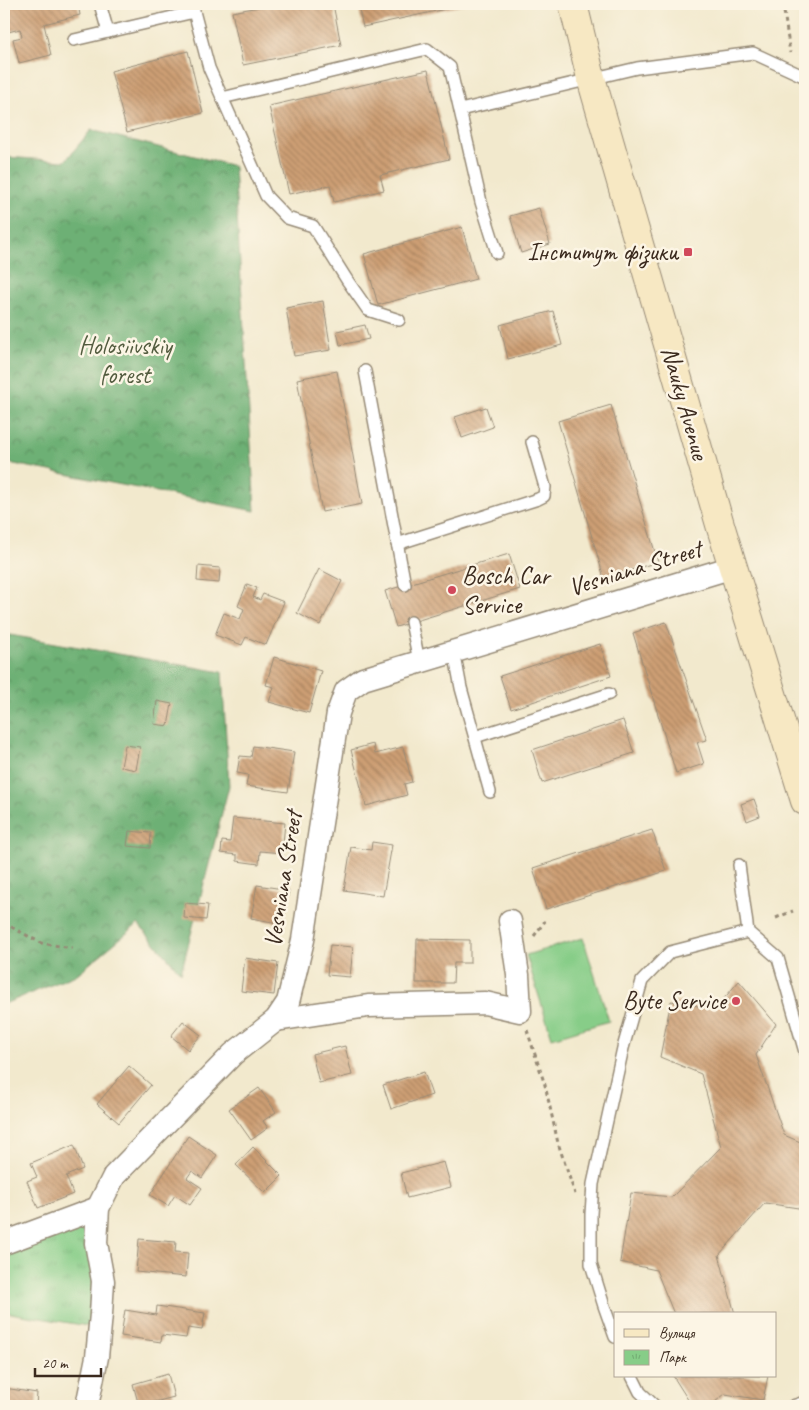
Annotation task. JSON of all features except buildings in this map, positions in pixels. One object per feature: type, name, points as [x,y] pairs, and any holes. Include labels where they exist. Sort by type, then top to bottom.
[{"type":"main road","name":"Nauky Avenue","points":[[573,4],[592,78],[733,567],[805,801]]},
{"type":"street","name":"Vesniana Street","points":[[87,1406],[97,1357],[103,1281],[96,1243],[98,1208],[114,1176],[233,1054],[276,1020],[288,1002],[303,940],[338,714],[346,691],[363,679],[733,567]]},
{"type":"street","points":[[276,1020],[368,1006],[485,1003],[520,1011],[518,975],[510,921]]},
{"type":"street","points":[[4,1243],[98,1208]]},
{"type":"lane","points":[[100,4],[108,32]]},
{"type":"lane","points":[[74,40],[193,8],[208,68],[266,196],[287,218],[313,226],[368,310],[399,320]]},
{"type":"lane","points":[[222,98],[427,48],[450,67],[481,202],[497,253]]},
{"type":"lane","points":[[460,110],[637,68],[753,53],[805,77]]},
{"type":"lane","points":[[365,371],[405,585]]},
{"type":"lane","points":[[397,544],[544,496],[546,487],[532,442]]},
{"type":"lane","points":[[412,622],[419,662]]},
{"type":"lane","points":[[454,651],[461,688],[490,792]]},
{"type":"lane","points":[[475,738],[609,694]]},
{"type":"lane","points":[[739,865],[748,932],[778,958],[805,1052]]},
{"type":"lane","points":[[614,1335],[591,1264],[590,1214],[593,1184],[621,1058],[642,981],[670,952],[748,932]]},
{"type":"lane","points":[[633,1378],[640,1392],[654,1406]]},
{"type":"lane","points":[[793,1406],[805,1402]]},
{"type":"path","points":[[783,4],[792,71]]},
{"type":"path","points":[[776,918],[793,911]]},
{"type":"path","points":[[532,939],[544,920]]},
{"type":"path","points":[[4,923],[41,943],[72,948]]},
{"type":"path","points":[[520,1011],[545,1085],[558,1143],[577,1202]]},
{"type":"green space","name":"Holosiivskiy forest","points":[[91,130],[234,166],[255,511],[4,462],[4,157],[65,161]]},
{"type":"green space","points":[[4,634],[222,672],[229,786],[181,973],[138,924],[76,975],[4,1004]]},
{"type":"green space","points":[[583,938],[609,1021],[552,1038],[526,955]]},
{"type":"green space","points":[[68,1219],[96,1243],[100,1328],[4,1312],[4,1243]]},
{"type":"place","name":"Інститут фізики","points":[[688,252]]},
{"type":"place","name":"Bosch Car Service","points":[[452,590]]},
{"type":"place","name":"Byte Service","points":[[736,1001]]}]
